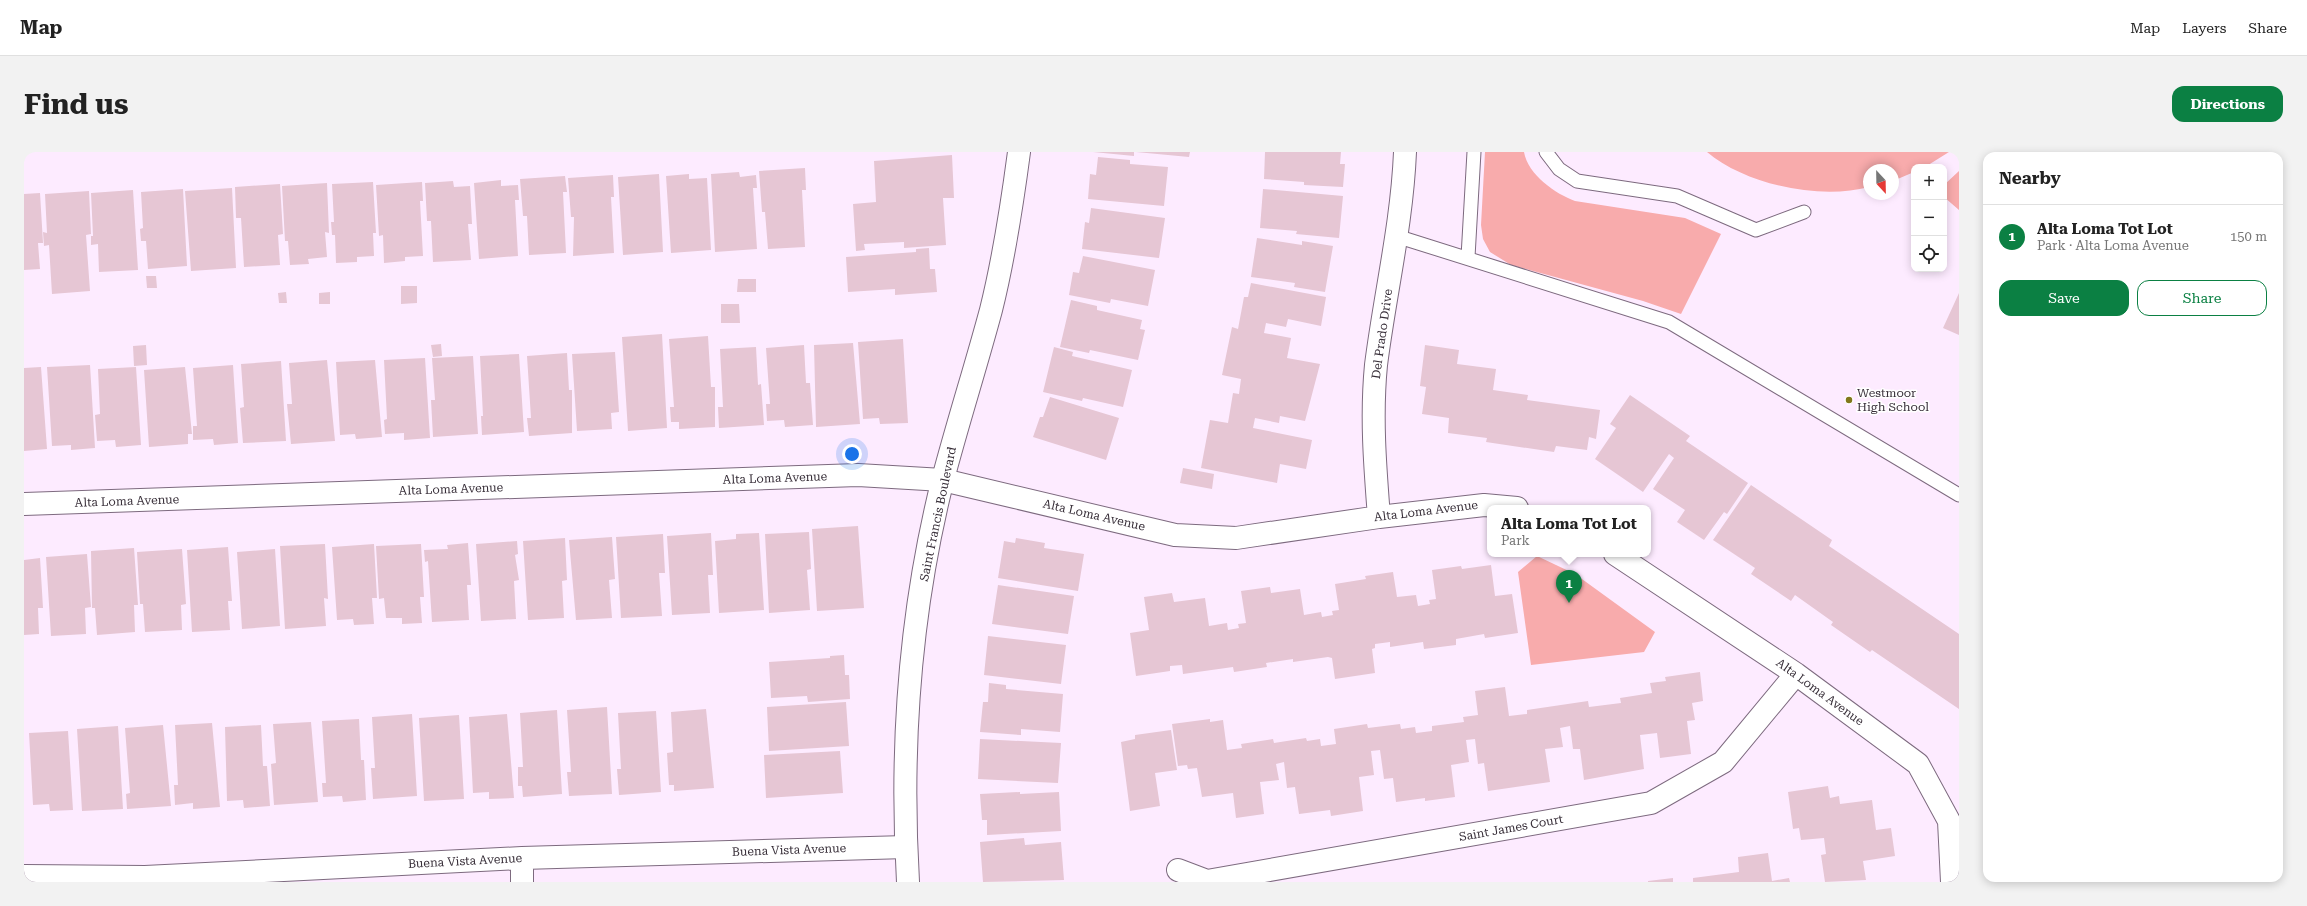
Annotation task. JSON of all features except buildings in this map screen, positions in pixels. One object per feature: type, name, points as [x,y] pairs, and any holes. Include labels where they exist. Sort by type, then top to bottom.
[{"type":"street","name":"Saint Francis Boulevard","points":[[908,882],[906,847],[906,750],[911,656],[925,568],[943,480],[991,308],[1012,209],[1019,152]]},
{"type":"street","name":"Del Prado Drive","points":[[1379,516],[1375,463],[1374,389],[1404,189],[1405,152]]},
{"type":"street","name":"Alta Loma Avenue","points":[[24,504],[850,476],[943,480],[1176,535],[1236,538],[1379,516],[1487,505]]},
{"type":"street","name":"Alta Loma Avenue","points":[[1620,557],[1796,674],[1918,764],[1954,821],[1952,882]]},
{"type":"street","name":"Saint James Court","points":[[1178,870],[1207,881],[1651,803],[1723,762],[1796,674]]},
{"type":"street","name":"Buena Vista Avenue","points":[[24,876],[146,879],[522,858],[906,847]]},
{"type":"street","points":[[522,858],[522,882]]},
{"type":"lane","points":[[1468,257],[1474,152]]},
{"type":"lane","points":[[1546,152],[1559,170],[1577,181],[1677,196],[1756,230],[1804,212]]},
{"type":"lane","points":[[1396,236],[1468,257],[1668,322],[1959,495]]},
{"type":"shaded area","points":[[1485,152],[1524,152],[1531,168],[1537,176],[1560,194],[1575,201],[1685,218],[1721,234],[1681,314],[1643,301],[1511,265],[1490,252],[1483,239],[1481,225]]},
{"type":"shaded area","points":[[1707,152],[1949,152],[1930,164],[1911,164],[1911,173],[1899,178],[1899,164],[1863,164],[1863,188],[1850,191],[1828,192],[1784,187],[1762,181],[1723,164]]},
{"type":"shaded area","points":[[1959,171],[1959,210],[1947,200],[1947,182]]},
{"type":"shaded area","points":[[1536,557],[1539,557],[1575,574],[1655,632],[1644,652],[1531,665],[1518,572]]},
{"type":"place","name":"Westmoor High School","points":[[1849,400]]},
{"type":"place","name":"Alta Loma Tot Lot","points":[[1569,603]]}]
